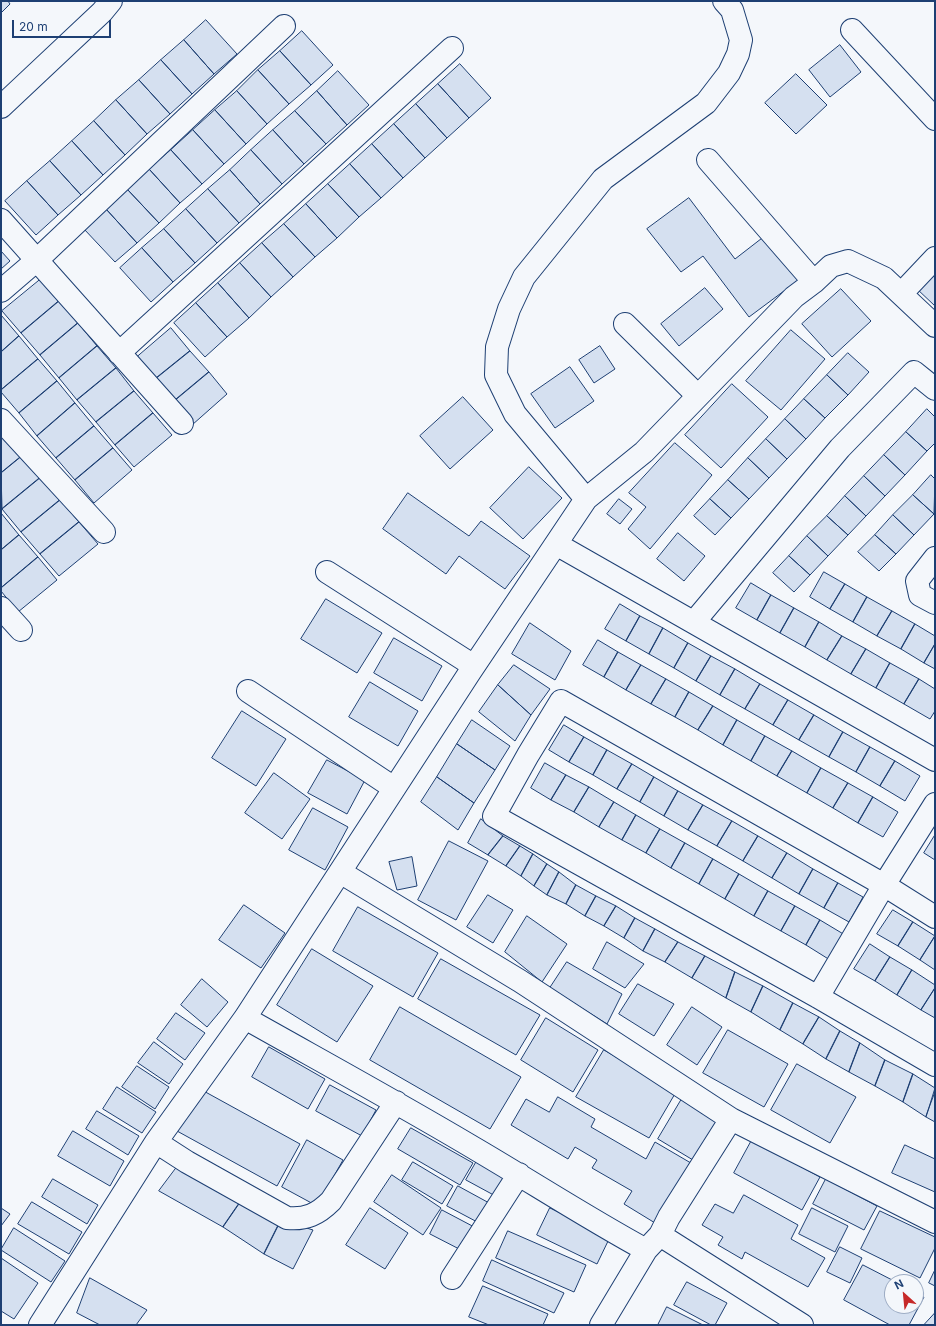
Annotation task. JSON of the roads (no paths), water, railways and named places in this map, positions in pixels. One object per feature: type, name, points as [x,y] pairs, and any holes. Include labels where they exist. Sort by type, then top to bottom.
[{"type":"street","points":[[1,107],[102,12],[111,1]]},
{"type":"street","points":[[586,499],[515,414],[496,375],[497,347],[509,309],[524,277],[603,179],[706,103],[729,73],[738,54],[740,40],[732,10],[724,1]]},
{"type":"street","points":[[1,291],[37,260],[284,26]]},
{"type":"street","points":[[852,30],[935,119]]},
{"type":"street","points":[[119,354],[452,48]]},
{"type":"street","points":[[708,160],[814,282]]},
{"type":"street","points":[[1,220],[182,423]]},
{"type":"street","points":[[901,294],[935,258]]},
{"type":"street","points":[[40,1325],[156,1142],[245,1018],[474,666],[586,499],[644,452],[794,297],[814,282],[830,266],[848,261],[884,278],[935,326]]},
{"type":"street","points":[[625,324],[698,396]]},
{"type":"street","points":[[694,622],[823,467],[914,372],[935,389]]},
{"type":"street","points":[[1,420],[104,532]]},
{"type":"street","points":[[556,544],[935,760]]},
{"type":"street","points":[[935,558],[917,581],[920,595],[935,603]]},
{"type":"street","points":[[327,572],[474,666]]},
{"type":"street","points":[[1,608],[22,630]]},
{"type":"street","points":[[248,691],[394,788]]},
{"type":"street","points":[[935,917],[884,885],[561,701],[528,755],[494,816],[818,997],[935,1065]]},
{"type":"street","points":[[818,997],[884,885],[935,804]]},
{"type":"street","points":[[340,872],[520,980],[731,1119],[935,1222]]},
{"type":"street","points":[[245,1018],[396,1102],[519,1174],[601,1225],[653,1243],[790,1322]]},
{"type":"street","points":[[156,1142],[187,1162],[287,1218],[303,1218],[320,1212],[331,1201],[396,1102]]},
{"type":"street","points":[[601,1325],[731,1119]]},
{"type":"street","points":[[452,1278],[519,1174]]}]
